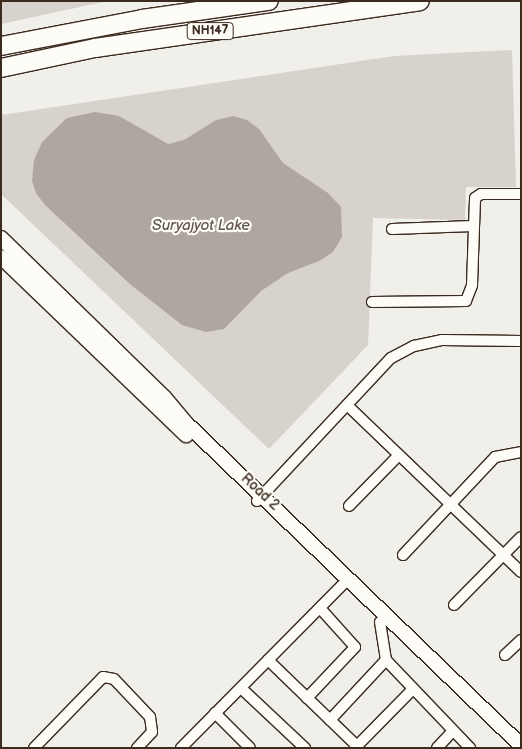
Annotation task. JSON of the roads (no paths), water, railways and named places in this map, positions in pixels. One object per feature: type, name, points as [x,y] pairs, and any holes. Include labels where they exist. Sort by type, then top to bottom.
[{"type":"highway","name":"NH147","points":[[1,46],[142,19],[269,1]]},
{"type":"highway","name":"NH147","points":[[1,68],[95,48],[420,1]]},
{"type":"street","points":[[372,302],[466,300],[472,285],[475,198],[481,194],[521,194]]},
{"type":"street","points":[[392,229],[473,226]]},
{"type":"street","name":"Road 2","points":[[1,238],[164,397],[187,424],[345,582],[521,745]]},
{"type":"street","name":"Road 2","points":[[1,257],[260,497]]},
{"type":"street","points":[[260,497],[391,358],[414,346],[442,340],[521,341]]},
{"type":"street","points":[[347,404],[521,572]]},
{"type":"street","points":[[403,555],[495,457],[521,452]]},
{"type":"street","points":[[349,506],[399,455]]},
{"type":"street","points":[[454,605],[521,537]]},
{"type":"street","points":[[181,748],[345,582]]},
{"type":"street","name":"Road 2","points":[[345,582],[380,622],[510,748]]},
{"type":"street","points":[[307,698],[355,646],[320,608]]},
{"type":"street","points":[[380,622],[386,660],[470,748]]},
{"type":"street","points":[[505,656],[521,640]]},
{"type":"street","points":[[268,660],[356,747],[413,689]]},
{"type":"street","points":[[330,720],[386,660]]},
{"type":"street","points":[[34,748],[103,677],[114,679],[150,717],[152,732],[137,748]]},
{"type":"street","points":[[241,688],[305,748]]},
{"type":"street","points":[[215,714],[250,748]]},
{"type":"street","points":[[437,748],[453,731]]},
{"type":"water","name":"Suryajyot Lake","points":[[95,112],[119,116],[168,144],[184,140],[216,120],[233,116],[247,120],[259,129],[283,163],[328,193],[341,207],[342,237],[333,252],[319,261],[288,273],[261,291],[224,329],[206,332],[182,325],[131,285],[45,205],[36,193],[32,181],[34,160],[42,142],[67,118]]}]
